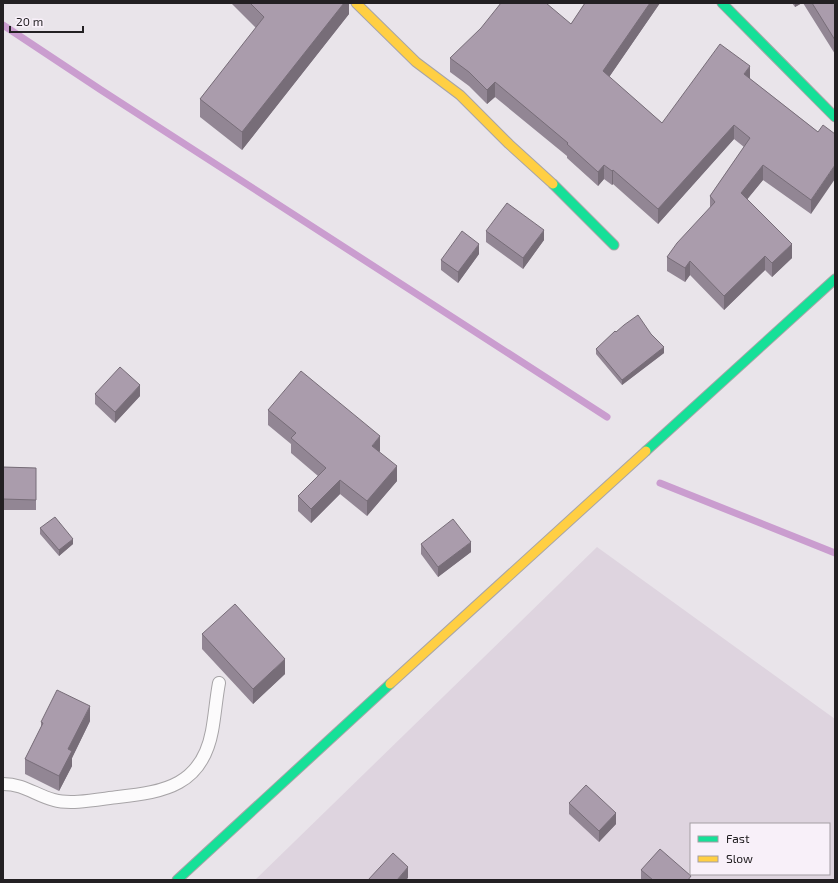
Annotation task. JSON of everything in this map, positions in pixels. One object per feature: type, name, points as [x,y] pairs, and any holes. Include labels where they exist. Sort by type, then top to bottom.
[{"type":"street","points":[[356,3],[416,62],[460,95],[614,245]]},
{"type":"street","points":[[722,3],[835,117]]},
{"type":"street","points":[[177,880],[506,579],[602,489],[835,279]]},
{"type":"lane","points":[[3,784],[14,784],[55,800],[77,802],[140,794],[171,787],[189,777],[200,765],[207,750],[212,732],[215,700],[219,683]]},
{"type":"shaded area","points":[[597,547],[835,719],[835,880],[255,880]]},
{"type":"building","points":[[250,3],[344,3],[242,132],[200,99],[264,17]]},
{"type":"building","points":[[501,3],[546,3],[571,24],[585,3],[650,3],[603,71],[662,123],[720,44],[750,66],[744,74],[818,132],[823,125],[835,134],[835,165],[811,200],[763,165],[741,193],[792,244],[772,263],[765,256],[724,296],[690,261],[685,268],[667,257],[677,243],[715,202],[710,196],[750,138],[734,125],[658,209],[613,170],[612,171],[604,165],[598,172],[567,144],[568,143],[495,82],[487,90],[469,72],[450,58],[481,28]]},
{"type":"building","points":[[812,3],[835,3],[835,40]]},
{"type":"building","points":[[507,203],[544,230],[523,258],[486,231]]},
{"type":"building","points":[[462,231],[479,244],[458,272],[441,260]]},
{"type":"building","points":[[638,315],[651,334],[664,347],[622,380],[596,349],[615,331],[616,332]]},
{"type":"building","points":[[120,367],[140,385],[115,412],[95,394]]},
{"type":"building","points":[[301,371],[380,436],[372,446],[397,466],[367,501],[340,480],[311,509],[298,496],[326,468],[291,438],[296,433],[268,410]]},
{"type":"building","points":[[3,467],[36,468],[36,500],[3,499]]},
{"type":"building","points":[[55,517],[73,539],[59,550],[40,528]]},
{"type":"building","points":[[453,519],[471,542],[438,567],[421,544]]},
{"type":"building","points":[[235,604],[285,659],[253,689],[202,634]]},
{"type":"building","points":[[57,690],[90,706],[68,749],[72,751],[59,776],[25,759]]},
{"type":"building","points":[[586,785],[616,813],[599,831],[569,803]]},
{"type":"building","points":[[660,849],[691,876],[688,880],[653,880],[641,870]]},
{"type":"building","points":[[393,853],[408,867],[397,880],[368,880]]},
{"type":"waterway","points":[[3,25],[607,417]]},
{"type":"waterway","points":[[660,483],[835,553]]},
{"type":"traffic: fast","points":[[722,3],[835,117]]},
{"type":"traffic: fast","points":[[553,184],[614,245]]},
{"type":"traffic: fast","points":[[646,451],[835,279]]},
{"type":"traffic: fast","points":[[177,880],[390,684]]},
{"type":"traffic: slow","points":[[356,3],[416,62],[460,95],[509,144],[553,184]]},
{"type":"traffic: slow","points":[[390,684],[646,451]]}]
